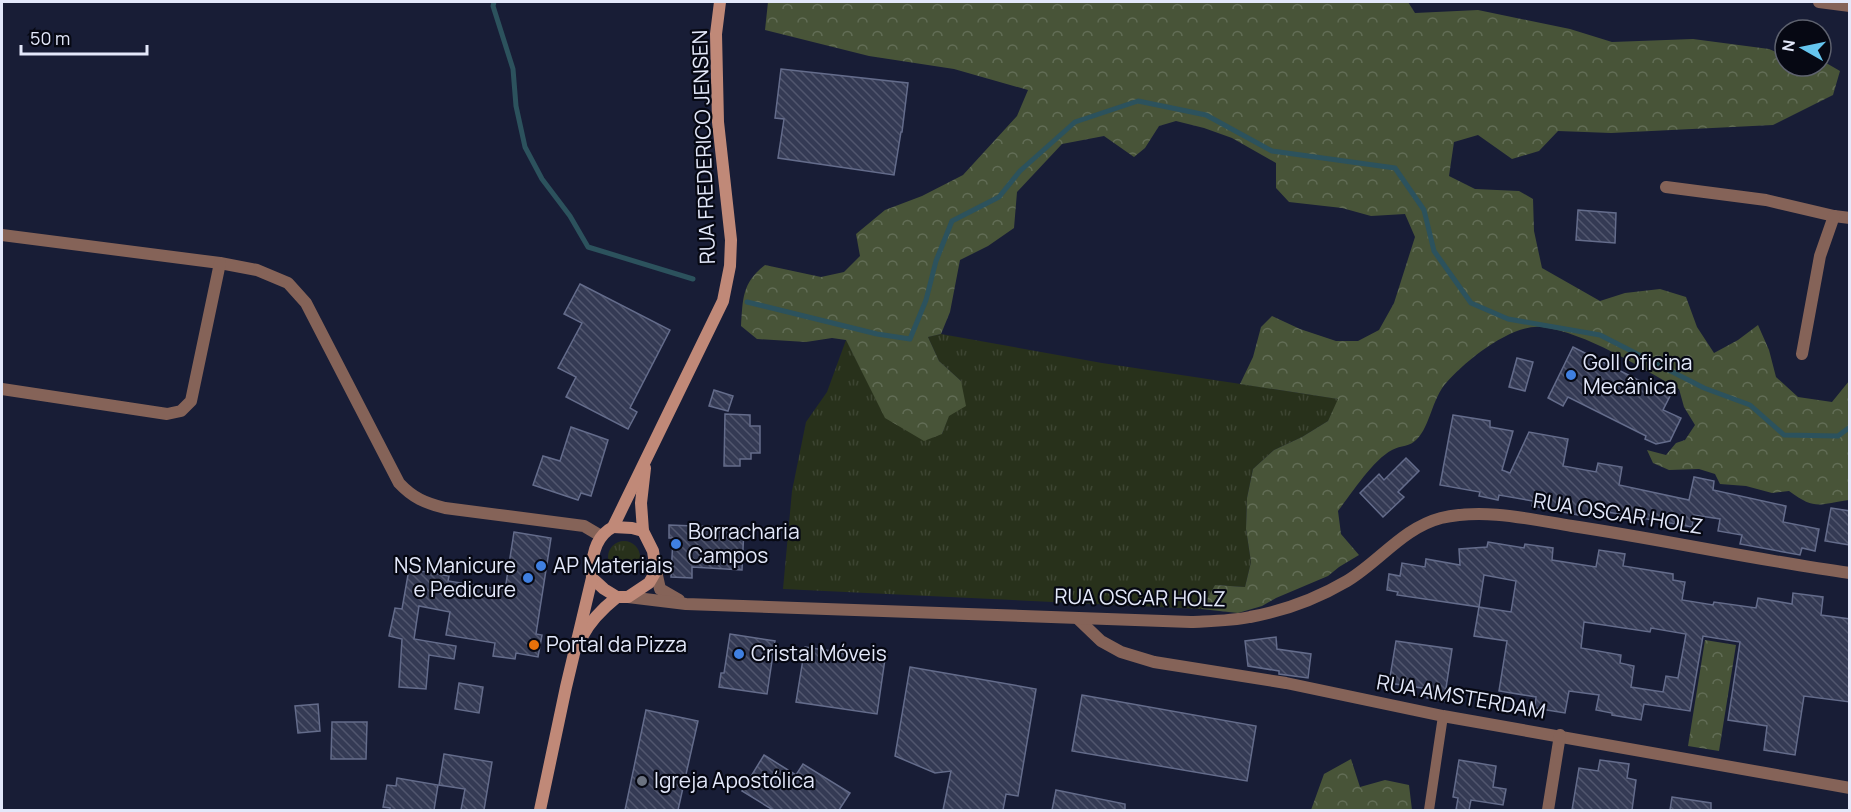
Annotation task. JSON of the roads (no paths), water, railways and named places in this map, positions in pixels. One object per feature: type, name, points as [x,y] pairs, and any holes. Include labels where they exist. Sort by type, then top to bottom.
[{"type":"main road","name":"RUA FREDERICO JENSEN","points":[[601,536],[613,527],[723,301],[730,266],[731,240],[721,154],[717,89],[716,34],[720,2]]},
{"type":"main road","name":"RUA FREDERICO JENSEN","points":[[649,452],[641,503],[643,531],[653,551],[656,571]]},
{"type":"main road","points":[[613,527],[643,531]]},
{"type":"main road","points":[[540,810],[592,578],[593,553],[601,536]]},
{"type":"main road","points":[[573,655],[587,627],[602,609],[649,583],[656,571]]},
{"type":"main road","points":[[592,578],[604,589],[622,597]]},
{"type":"street","points":[[1819,2],[1850,6]]},
{"type":"street","points":[[1666,186],[1766,200],[1850,218]]},
{"type":"street","points":[[1802,354],[1820,256],[1834,216]]},
{"type":"street","points":[[2,235],[220,263],[257,270],[288,283],[306,303],[399,483],[410,494],[423,502],[445,508],[584,526],[601,536]]},
{"type":"street","points":[[2,389],[167,414],[181,411],[191,401],[220,263]]},
{"type":"street","name":"RUA OSCAR HOLZ","points":[[622,597],[686,603],[1191,622],[1239,618],[1260,615],[1305,601],[1347,581],[1412,530],[1428,522],[1465,514],[1504,516],[1585,528],[1850,573]]},
{"type":"street","name":"RUA OSCAR HOLZ","points":[[656,571],[660,589],[686,603]]},
{"type":"street","name":"RUA AMSTERDAM","points":[[1077,618],[1101,641],[1120,652],[1154,662],[1287,683],[1443,716],[1850,788]]},
{"type":"street","points":[[1548,810],[1560,735]]},
{"type":"lane","points":[[1429,810],[1443,716]]},
{"type":"waterway","points":[[494,2],[493,6],[513,69],[516,106],[525,147],[542,179],[570,216],[588,247],[693,279]]},
{"type":"waterway","points":[[747,302],[877,334],[910,339],[926,300],[936,261],[952,221],[999,197],[1020,171],[1075,122],[1138,101],[1206,115],[1272,151],[1395,168],[1424,210],[1434,251],[1471,303],[1508,319],[1600,335],[1704,388],[1750,405],[1784,435],[1838,436],[1850,427]]},
{"type":"place","name":"Goll Oficina Mecânica","points":[[1571,375]]},
{"type":"place","name":"Borracharia Campos","points":[[676,544]]},
{"type":"place","name":"AP Materiais","points":[[541,566]]},
{"type":"place","name":"NS Manicure e Pedicure","points":[[528,578]]},
{"type":"place","name":"Portal da Pizza","points":[[534,645]]},
{"type":"place","name":"Cristal Móveis","points":[[739,654]]},
{"type":"place","name":"Igreja Apostólica","points":[[642,781]]}]
